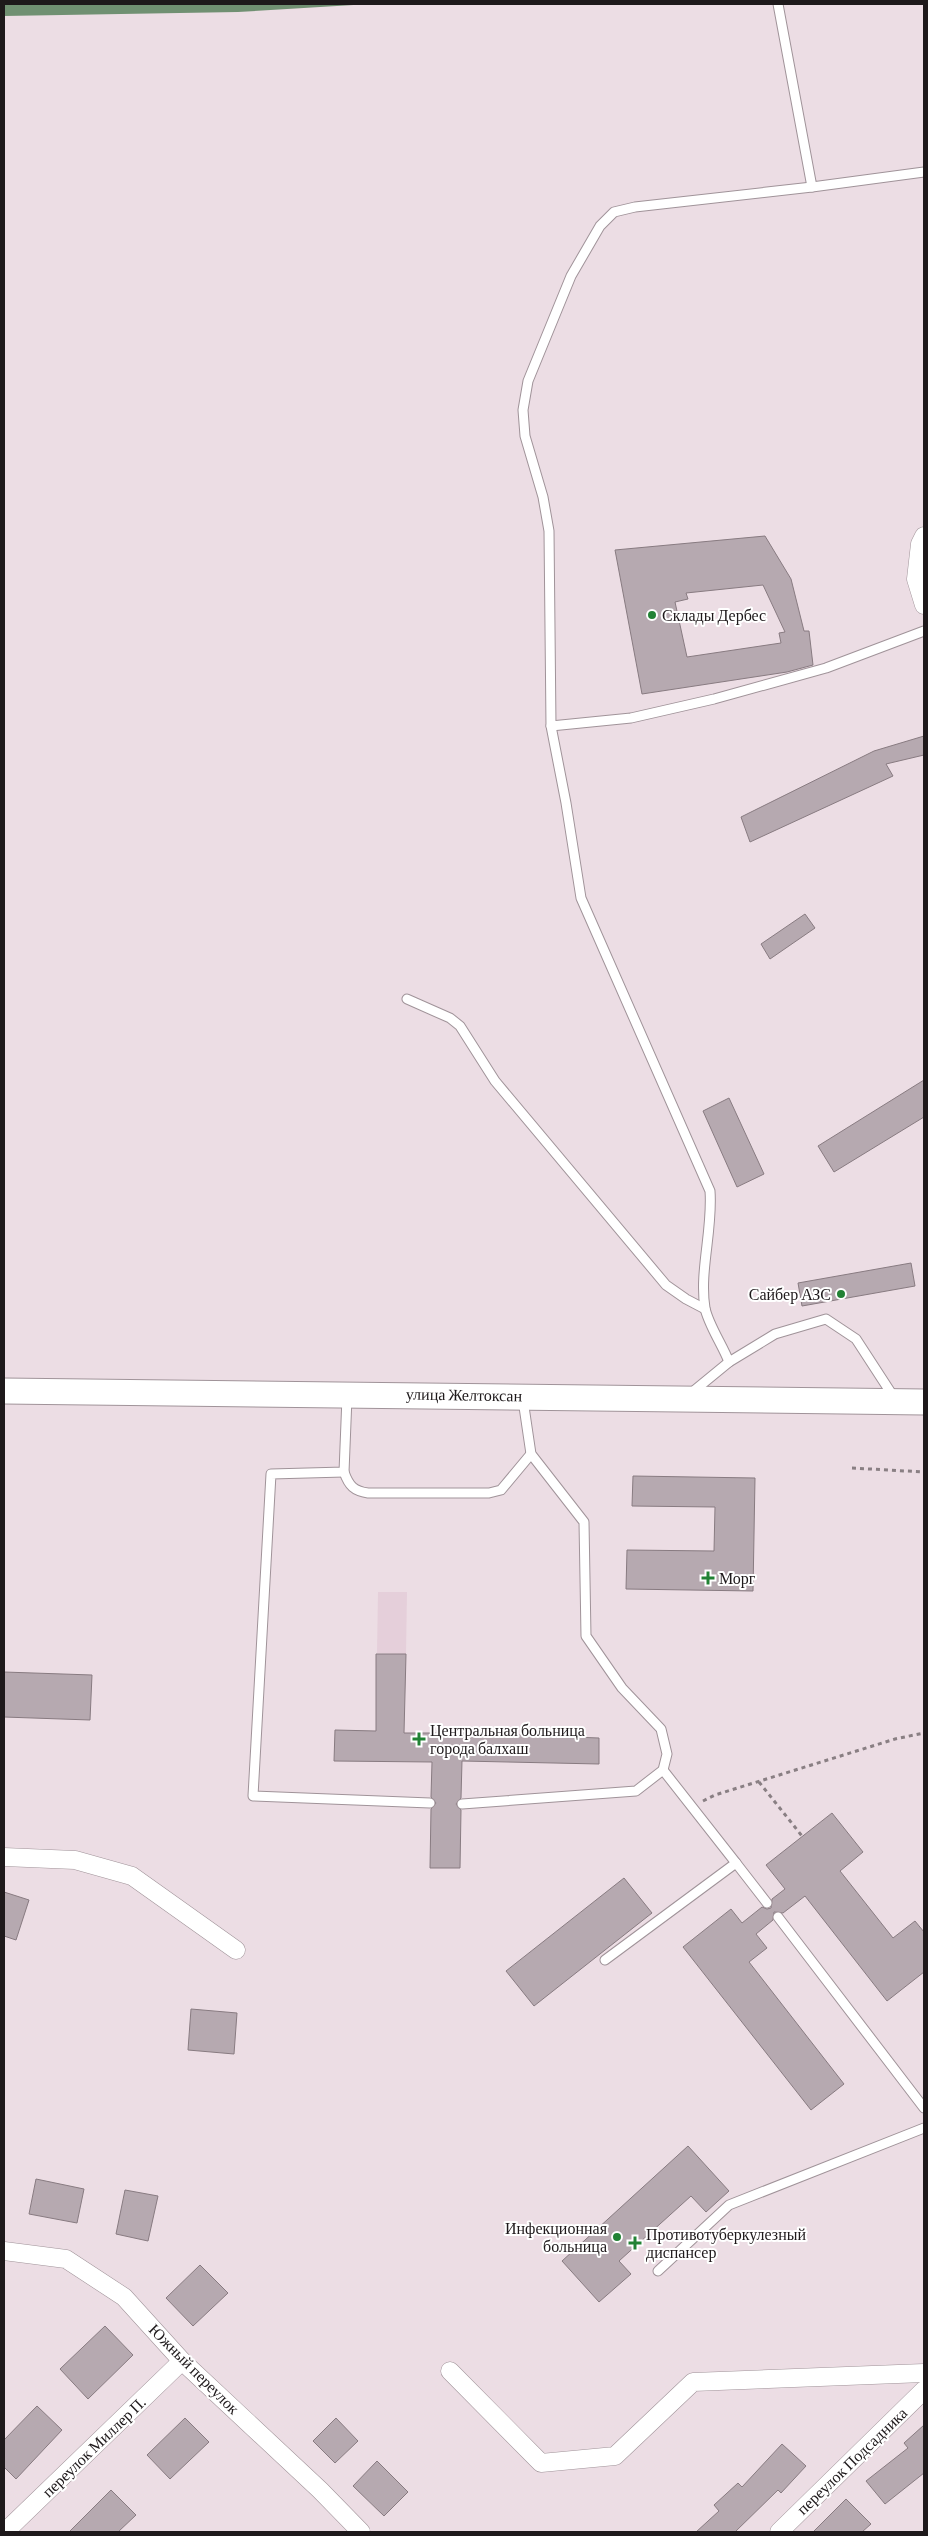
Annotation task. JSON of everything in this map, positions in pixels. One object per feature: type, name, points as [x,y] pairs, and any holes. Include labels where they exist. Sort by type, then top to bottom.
[{"type":"main road","name":"улица Желтоксан","points":[[4,1391],[924,1402]]},
{"type":"street","points":[[924,536],[920,544],[916,579],[924,605]]},
{"type":"street","points":[[4,1857],[75,1860],[132,1876],[236,1950]]},
{"type":"street","name":"Южный переулок","points":[[4,2251],[66,2259],[124,2297],[182,2361],[320,2490],[360,2532]]},
{"type":"street","name":"переулок Миллер П.","points":[[4,2532],[182,2361]]},
{"type":"street","points":[[450,2371],[541,2462],[615,2456],[693,2382],[924,2373]]},
{"type":"street","name":"переулок Подсадника","points":[[779,2532],[924,2390]]},
{"type":"lane","points":[[778,4],[812,187]]},
{"type":"lane","points":[[729,1362],[705,1309],[705,1268],[712,1213],[710,1191],[581,898],[566,803],[551,726],[549,531],[543,497],[525,436],[523,410],[528,381],[571,276],[600,226],[614,212],[635,207],[924,172]]},
{"type":"lane","points":[[551,726],[631,718],[714,699],[826,668],[924,631]]},
{"type":"lane","points":[[407,999],[450,1018],[460,1026],[496,1081],[666,1285],[705,1309]]},
{"type":"lane","points":[[685,1399],[729,1362],[775,1334],[826,1319],[856,1339],[896,1401]]},
{"type":"lane","points":[[347,1394],[344,1472],[349,1484],[357,1491],[368,1493],[489,1493],[501,1490],[531,1454]]},
{"type":"lane","points":[[462,1804],[636,1791],[663,1770],[666,1754],[660,1729],[622,1688],[586,1636],[584,1522],[531,1454],[523,1396]]},
{"type":"lane","points":[[344,1472],[272,1474],[252,1796],[430,1802]]},
{"type":"lane","points":[[663,1770],[694,1806],[768,1903]]},
{"type":"lane","points":[[605,1960],[736,1863]]},
{"type":"lane","points":[[778,1917],[924,2108]]},
{"type":"lane","points":[[658,2271],[729,2205],[924,2128]]},
{"type":"path","points":[[852,1468],[924,1472]]},
{"type":"path","points":[[694,1806],[715,1795],[895,1739],[924,1734]]},
{"type":"path","points":[[759,1782],[802,1836]]},
{"type":"shaded area","points":[[4,4],[370,4],[238,12],[4,16]]},
{"type":"shaded area","points":[[378,1592],[407,1592],[406,1654],[377,1653]]},
{"type":"building","name":"Склады Дербес","points":[[765,536],[791,579],[804,631],[809,631],[813,665],[787,672],[642,694],[615,550]],"holes":[[[763,585],[785,632],[779,633],[781,643],[687,657],[675,602],[688,599],[686,593]]]},
{"type":"building","points":[[924,736],[924,755],[886,764],[893,776],[750,842],[741,817],[874,751]]},
{"type":"building","points":[[805,914],[815,928],[770,959],[761,944]]},
{"type":"building","points":[[924,1080],[924,1117],[834,1172],[818,1146]]},
{"type":"building","points":[[729,1098],[764,1174],[737,1187],[703,1111]]},
{"type":"building","points":[[911,1263],[915,1286],[802,1306],[798,1283]]},
{"type":"building","points":[[633,1476],[755,1478],[753,1591],[626,1589],[627,1550],[714,1551],[715,1507],[632,1506]]},
{"type":"building","points":[[376,1654],[406,1654],[404,1733],[437,1733],[437,1730],[450,1730],[464,1731],[464,1733],[599,1738],[599,1764],[462,1761],[461,1798],[456,1804],[461,1810],[460,1868],[430,1868],[431,1809],[436,1803],[431,1797],[432,1762],[334,1761],[335,1730],[376,1731]]},
{"type":"building","points":[[4,1672],[92,1675],[90,1720],[4,1717]]},
{"type":"building","points":[[832,1813],[863,1852],[840,1871],[893,1938],[915,1921],[924,1932],[924,1972],[887,2001],[805,1896],[783,1913],[774,1912],[773,1920],[756,1934],[767,1948],[749,1962],[844,2084],[811,2110],[683,1947],[731,1909],[742,1923],[762,1907],[771,1908],[772,1899],[785,1889],[766,1865]]},
{"type":"building","points":[[624,1878],[652,1913],[534,2006],[506,1971]]},
{"type":"building","points":[[4,1892],[29,1900],[16,1940],[4,1936]]},
{"type":"building","points":[[191,2009],[237,2013],[234,2054],[188,2050]]},
{"type":"building","name":"Инфекционная больница","points":[[688,2146],[729,2191],[706,2212],[691,2196],[619,2261],[631,2274],[599,2302],[562,2261]]},
{"type":"building","points":[[36,2179],[84,2189],[77,2223],[29,2214]]},
{"type":"building","points":[[125,2190],[158,2196],[148,2241],[116,2234]]},
{"type":"building","points":[[200,2265],[228,2293],[193,2326],[166,2298]]},
{"type":"building","points":[[105,2326],[133,2355],[88,2399],[60,2369]]},
{"type":"building","points":[[37,2406],[62,2430],[16,2479],[4,2467],[4,2440]]},
{"type":"building","points":[[185,2418],[209,2442],[170,2479],[147,2455]]},
{"type":"building","points":[[336,2418],[358,2441],[335,2463],[313,2441]]},
{"type":"building","points":[[924,2425],[924,2473],[885,2504],[866,2481],[908,2448],[904,2443]]},
{"type":"building","points":[[782,2444],[806,2466],[781,2493],[778,2490],[735,2532],[696,2532],[719,2511],[714,2505],[738,2483],[742,2487]]},
{"type":"building","points":[[377,2461],[408,2492],[384,2516],[353,2486]]},
{"type":"building","points":[[111,2490],[136,2515],[118,2532],[69,2532]]},
{"type":"building","points":[[846,2499],[871,2524],[862,2532],[813,2532]]},
{"type":"place","name":"Склады Дербес","points":[[652,615]]},
{"type":"place","name":"Сайбер АЗС","points":[[841,1294]]},
{"type":"place","name":"Морг","points":[[708,1578]]},
{"type":"place","name":"Центральная больница города балхаш","points":[[419,1739]]},
{"type":"place","name":"Инфекционная больница","points":[[617,2237]]},
{"type":"place","name":"Противотуберкулезный диспансер","points":[[635,2243]]}]
